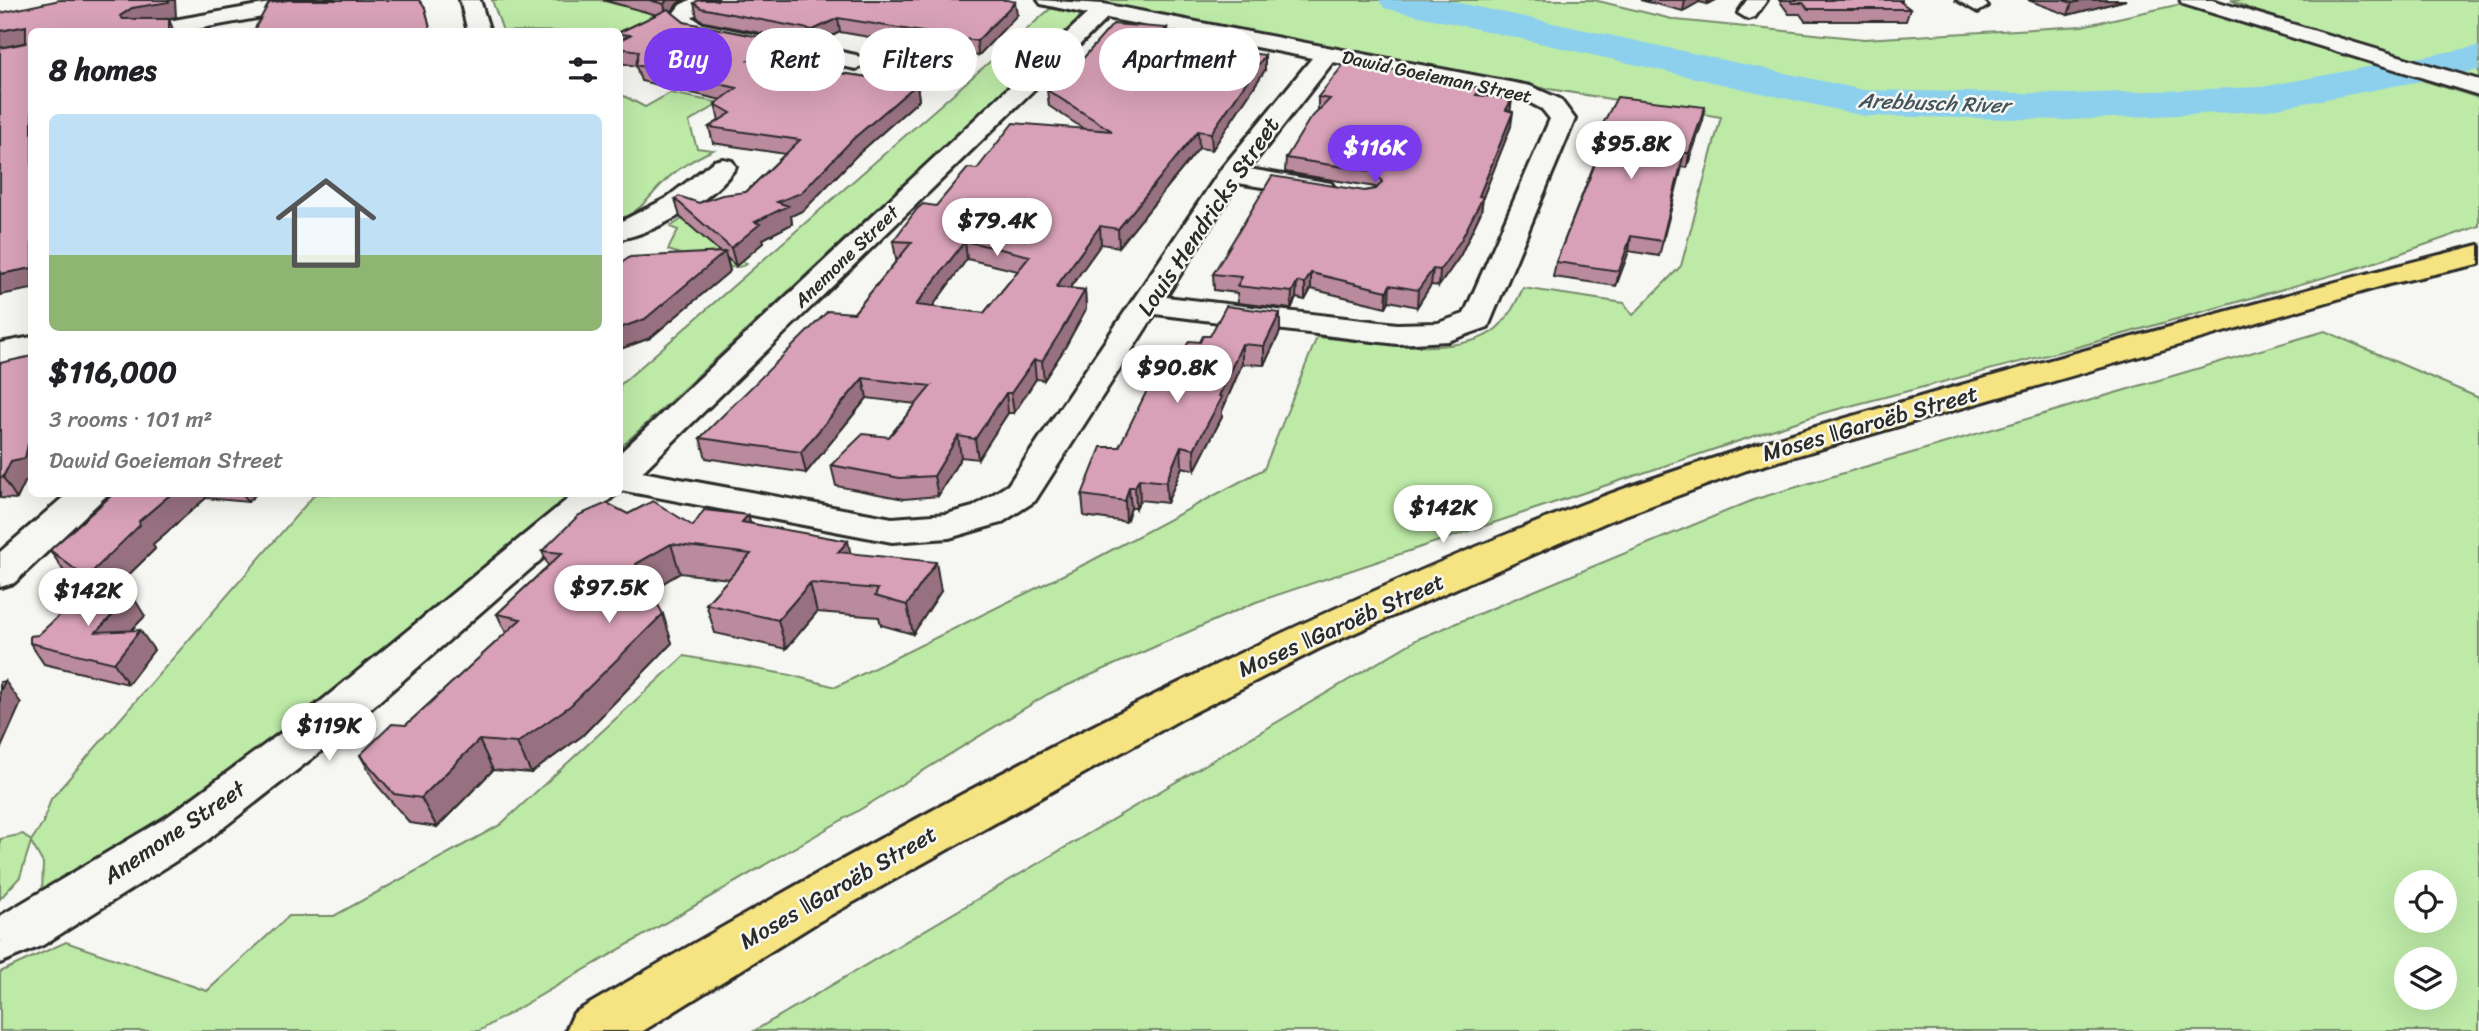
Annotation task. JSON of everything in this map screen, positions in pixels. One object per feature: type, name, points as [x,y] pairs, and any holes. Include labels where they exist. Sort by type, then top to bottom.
[{"type":"main road","name":"Moses ǁGaroëb Street","points":[[2385,276],[2421,256],[2479,236]]},
{"type":"main road","name":"Moses ǁGaroëb Street","points":[[594,1031],[800,907],[1167,706],[1305,638],[1595,513],[1734,462],[2385,276],[2445,265],[2479,254]]},
{"type":"street","points":[[181,28],[222,24],[323,0]]},
{"type":"street","points":[[470,0],[478,28]]},
{"type":"street","points":[[707,0],[687,9],[680,19],[696,29],[856,62]]},
{"type":"street","name":"Dawid Goeieman Street","points":[[1048,0],[1530,93],[1560,111],[1563,119],[1477,320],[1458,331],[1433,335],[1397,334],[1149,304]]},
{"type":"street","points":[[2190,0],[2472,86]]},
{"type":"street","name":"Anemone Street","points":[[623,470],[1103,10]]},
{"type":"street","name":"Louis Hendricks Street","points":[[623,481],[892,530],[949,526],[987,515],[1022,493],[1149,304],[1231,174],[1328,53]]},
{"type":"street","points":[[623,230],[654,218],[685,201],[723,167]]},
{"type":"street","points":[[1231,174],[1352,194]]},
{"type":"street","points":[[626,262],[654,218]]},
{"type":"street","points":[[0,353],[28,348]]},
{"type":"street","points":[[0,574],[86,497]]},
{"type":"street","name":"Anemone Street","points":[[0,940],[24,929],[184,831],[313,733],[593,497]]},
{"type":"green space","points":[[492,0],[600,0],[659,15],[623,41],[623,28],[502,28]]},
{"type":"green space","points":[[1048,0],[1594,0],[1676,20],[1864,39],[2082,26],[2181,4],[2479,98],[2479,226],[2361,267],[2074,348],[1823,413],[1256,602],[1048,694],[861,809],[479,1031],[0,1031],[0,972],[66,942],[207,991],[289,916],[334,916],[500,825],[684,656],[790,675],[836,687],[1091,561],[1264,469],[1317,337],[1411,346],[1460,343],[1481,338],[1497,328],[1509,314],[1523,288],[1624,303],[1633,315],[1681,266],[1721,117],[1260,40],[1260,28],[1196,28]]},
{"type":"green space","points":[[2231,0],[2479,0],[2479,80],[2273,20]]},
{"type":"green space","points":[[1060,7],[1080,15],[1071,28],[1028,28],[1050,9]]},
{"type":"green space","points":[[991,61],[991,91],[1003,91],[623,445],[623,382],[956,91],[977,91],[977,73]]},
{"type":"green space","points":[[670,93],[720,103],[689,122],[697,148],[713,150],[676,171],[640,207],[623,218],[623,96],[645,107]]},
{"type":"green space","points":[[682,219],[747,264],[739,267],[719,266],[668,250],[678,230],[670,227]]},
{"type":"green space","points":[[2325,331],[2479,398],[2479,1031],[754,1031],[1418,639],[1756,499]]},
{"type":"green space","points":[[312,497],[568,497],[543,520],[220,780],[42,894],[43,863],[31,842],[20,877],[0,899],[0,839],[23,834],[31,841],[43,823],[51,799]]},
{"type":"building","points":[[60,0],[169,0],[132,8],[120,16],[123,19],[169,19],[169,28],[28,28],[28,269],[0,274],[0,48],[26,43],[26,26],[0,31],[0,13]]},
{"type":"building","points":[[288,0],[419,0],[425,8],[430,28],[255,28],[269,3]]},
{"type":"building","points":[[649,0],[667,0],[664,4]]},
{"type":"building","points":[[699,0],[1015,2],[977,41],[977,28],[898,28],[838,18],[817,28],[803,28],[701,8],[694,3]]},
{"type":"building","points":[[1790,0],[1898,0],[1910,9],[1808,9],[1803,3],[1792,3]]},
{"type":"building","points":[[2063,0],[2085,0],[2072,3]]},
{"type":"building","points":[[668,9],[684,22],[714,28],[644,28],[644,67],[636,65],[639,51],[623,48],[623,38],[630,35],[623,34],[623,31]]},
{"type":"building","points":[[1113,24],[1167,28],[1110,28]]},
{"type":"building","points":[[732,32],[746,34],[746,91],[845,91],[845,74],[859,76],[859,91],[909,91],[854,138],[801,193],[777,202],[788,206],[755,222],[760,224],[731,248],[675,199],[679,196],[699,203],[722,195],[746,192],[800,140],[709,127],[731,113],[715,104],[737,88],[732,87]]},
{"type":"building","points":[[1099,40],[1099,91],[1240,91],[1211,133],[1198,131],[1118,229],[1100,226],[1056,287],[1085,290],[1042,361],[1034,360],[1011,393],[1006,393],[975,439],[958,436],[934,476],[900,478],[831,465],[863,434],[889,437],[931,386],[863,378],[801,452],[700,438],[828,311],[854,313],[912,242],[893,241],[917,209],[923,204],[936,206],[968,168],[977,169],[1013,123],[1112,131],[1049,91],[1085,91],[1085,56]],"holes":[[[965,241],[1030,256],[984,313],[916,305]]]},
{"type":"building","points":[[1344,64],[1423,73],[1419,80],[1482,88],[1476,95],[1512,99],[1506,110],[1513,112],[1479,196],[1483,197],[1461,240],[1440,270],[1433,269],[1418,290],[1390,285],[1387,291],[1311,273],[1305,283],[1297,282],[1292,292],[1237,286],[1242,277],[1213,274],[1272,176],[1365,191],[1376,189],[1382,182],[1376,172],[1286,158],[1309,120],[1330,99],[1318,97]]},
{"type":"building","points":[[1617,97],[1705,107],[1689,153],[1684,153],[1662,241],[1631,236],[1619,271],[1556,262],[1606,136],[1597,135]]},
{"type":"building","points":[[725,252],[645,319],[623,327],[623,262],[630,257]]},
{"type":"building","points":[[1226,306],[1280,313],[1264,346],[1242,344],[1219,396],[1222,397],[1194,449],[1181,446],[1166,482],[1139,479],[1135,487],[1129,487],[1125,501],[1082,495],[1101,447],[1119,447],[1163,358],[1179,360],[1189,341],[1200,342],[1203,336],[1210,336]]},
{"type":"building","points":[[28,357],[28,444],[25,458],[11,461],[3,477],[0,477],[0,363]]},
{"type":"building","points":[[110,497],[167,497],[139,521],[140,525],[86,578],[50,550]]},
{"type":"building","points":[[653,501],[693,526],[704,510],[748,515],[742,522],[848,541],[838,552],[936,562],[907,605],[875,596],[878,589],[810,583],[778,620],[706,604],[751,554],[671,544],[636,564],[663,614],[570,706],[517,743],[479,740],[421,798],[394,794],[360,755],[392,724],[406,725],[521,619],[497,614],[562,553],[542,551],[579,515],[607,503],[628,514]]},
{"type":"building","points":[[86,591],[132,595],[96,632],[140,630],[114,663],[30,643],[30,636],[38,635]]},
{"type":"waterway","name":"Arebbusch River","points":[[1397,0],[1864,103],[2069,107],[2262,99],[2479,58]]}]
